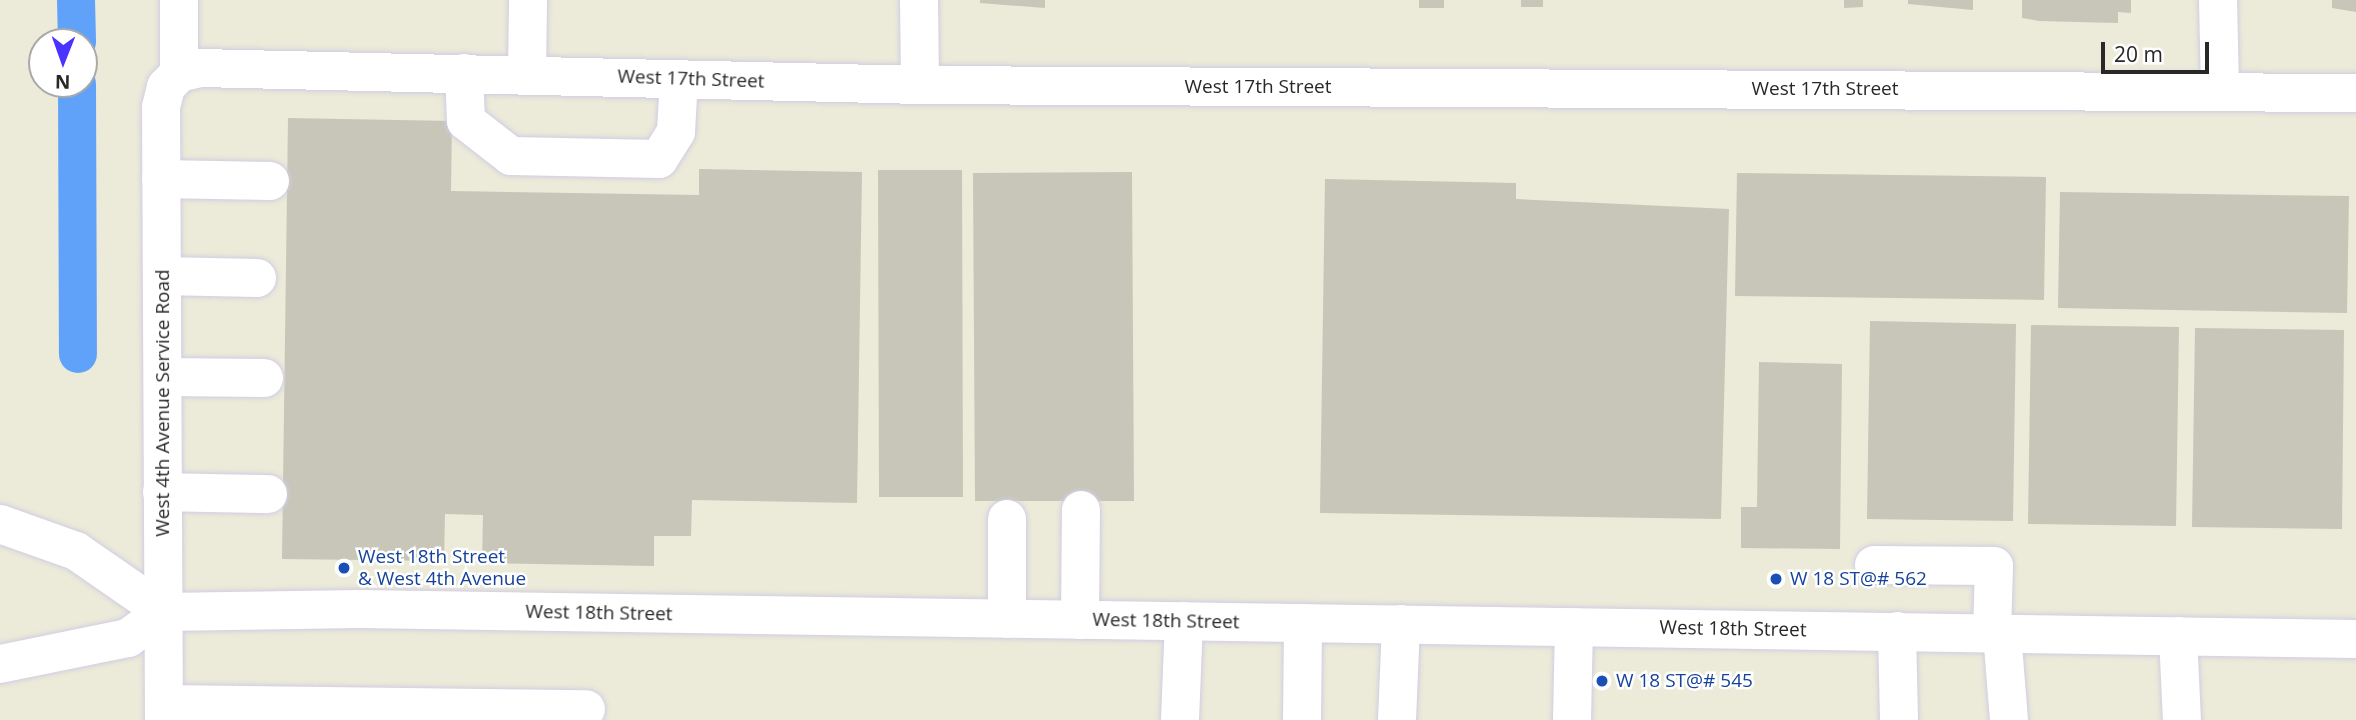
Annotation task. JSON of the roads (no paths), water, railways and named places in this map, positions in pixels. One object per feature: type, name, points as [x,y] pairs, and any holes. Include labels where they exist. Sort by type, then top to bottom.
[{"type":"street","name":"West 4th Avenue Service Road","points":[[164,712],[161,179],[179,0]]},
{"type":"street","points":[[527,74],[528,0]]},
{"type":"street","points":[[919,0],[920,85]]},
{"type":"street","points":[[2218,0],[2220,90]]},
{"type":"street","name":"West 17th Street","points":[[172,80],[200,68],[920,85],[2220,90],[2356,93]]},
{"type":"street","points":[[464,73],[466,121],[511,156],[659,159],[676,132],[679,79]]},
{"type":"street","points":[[161,179],[270,181]]},
{"type":"street","points":[[162,276],[257,278]]},
{"type":"street","points":[[163,377],[264,378]]},
{"type":"street","points":[[162,492],[268,494]]},
{"type":"street","points":[[1080,620],[1081,510]]},
{"type":"street","points":[[1007,519],[1007,619]]},
{"type":"street","points":[[0,524],[76,551],[164,612],[128,638],[0,664]]},
{"type":"street","points":[[1874,565],[1994,566],[1997,633],[2009,720]]},
{"type":"street","name":"West 18th Street","points":[[164,612],[321,609],[2356,639]]},
{"type":"street","points":[[1180,720],[1184,621]]},
{"type":"street","points":[[1302,720],[1303,623]]},
{"type":"street","points":[[1397,720],[1401,624]]},
{"type":"street","points":[[1572,720],[1574,627]]},
{"type":"street","points":[[1897,631],[1899,720]]},
{"type":"street","points":[[2178,636],[2182,720]]},
{"type":"street","points":[[164,712],[586,709]]},
{"type":"waterway","points":[[76,0],[77,28]]},
{"type":"waterway","points":[[77,98],[78,354]]},
{"type":"place","name":"West 18th Street & West 4th Avenue","points":[[344,568]]},
{"type":"place","name":"W 18 ST@# 562","points":[[1776,579]]},
{"type":"place","name":"W 18 ST@# 545","points":[[1602,681]]}]
